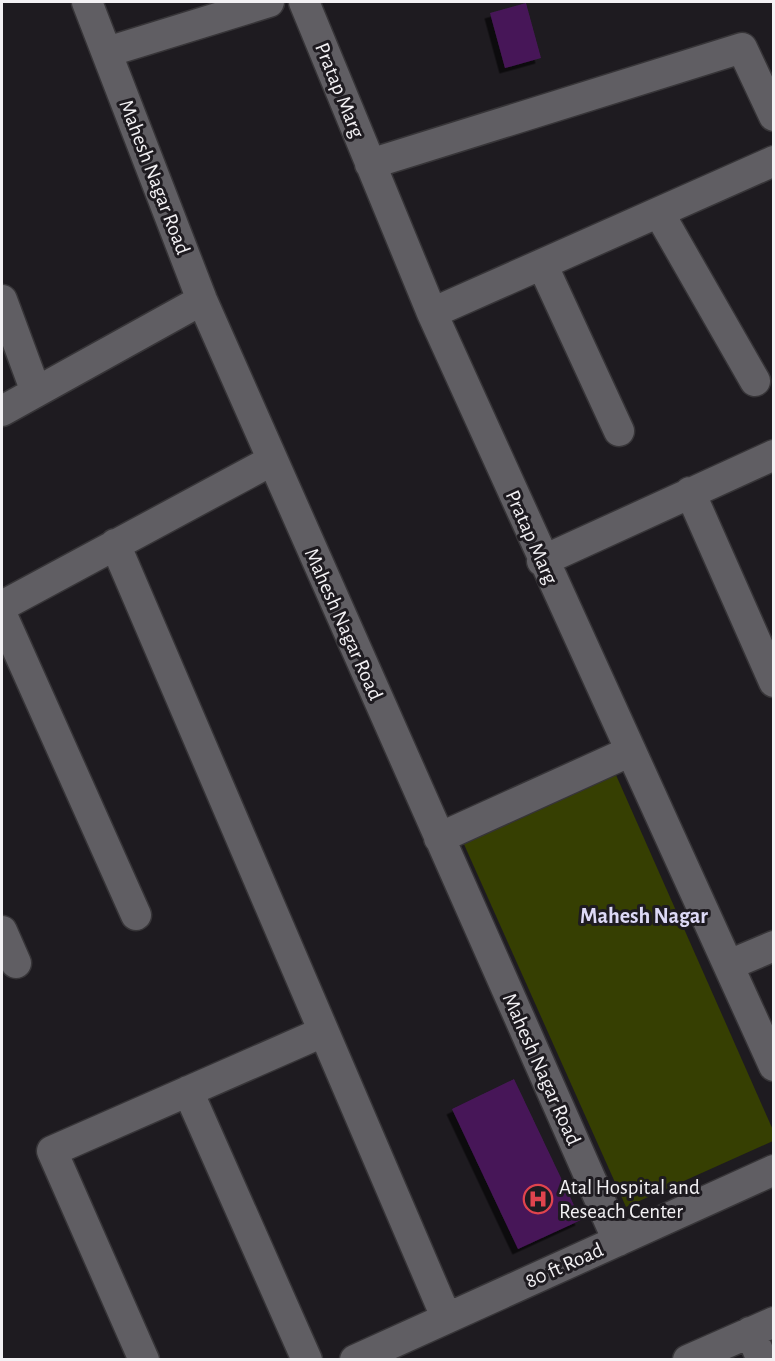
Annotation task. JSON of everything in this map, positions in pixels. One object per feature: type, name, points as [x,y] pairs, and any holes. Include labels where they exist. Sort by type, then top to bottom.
[{"type":"street","name":"Mahesh Nagar Road","points":[[87,2],[202,300],[271,461],[618,1240]]},
{"type":"street","points":[[107,52],[269,2]]},
{"type":"street","name":"Pratap Marg","points":[[304,2],[432,313],[542,561],[774,1066]]},
{"type":"street","points":[[370,164],[742,48],[774,116]]},
{"type":"street","points":[[432,313],[774,161]]},
{"type":"street","points":[[659,213],[755,381]]},
{"type":"street","points":[[542,264],[619,431]]},
{"type":"street","points":[[2,300],[36,392]]},
{"type":"street","points":[[2,411],[202,300]]},
{"type":"street","points":[[542,561],[774,455]]},
{"type":"street","points":[[2,606],[271,461]]},
{"type":"street","points":[[690,492],[774,682]]},
{"type":"street","points":[[115,544],[446,1317]]},
{"type":"street","points":[[2,615],[136,915]]},
{"type":"street","points":[[440,838],[631,751]]},
{"type":"street","points":[[2,931],[16,963]]},
{"type":"street","points":[[729,965],[774,946]]},
{"type":"street","points":[[144,1359],[52,1151],[323,1032]]},
{"type":"street","points":[[188,1091],[307,1359]]},
{"type":"street","name":"80 ft Road","points":[[355,1359],[774,1170]]},
{"type":"street","points":[[688,1359],[762,1327],[762,1359]]},
{"type":"green space","points":[[616,775],[773,1130],[773,1141],[626,1207],[463,842]]},
{"type":"building","points":[[526,3],[541,58],[505,68],[490,13]]},
{"type":"building","points":[[514,1079],[581,1220],[518,1249],[452,1109]]},
{"type":"place","name":"Atal Hospital and Reseach Center","points":[[538,1199]]},
{"type":"district","name":"Mahesh Nagar","points":[[644,915]]}]
